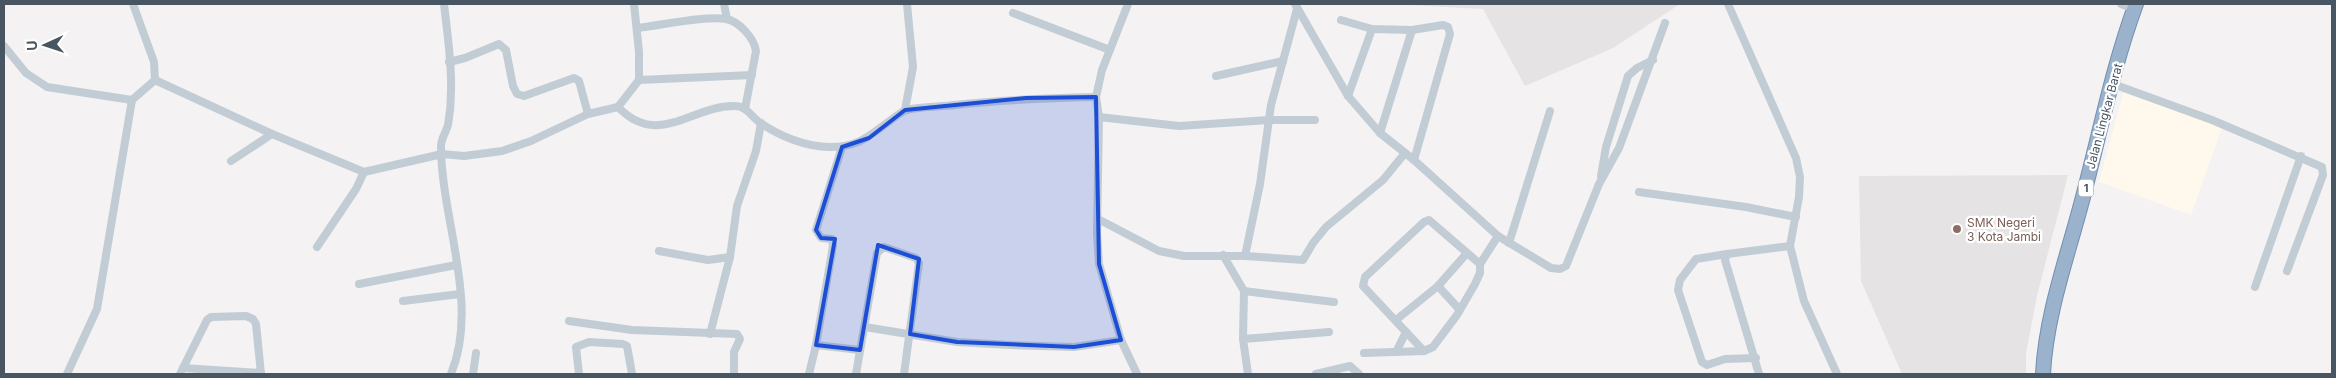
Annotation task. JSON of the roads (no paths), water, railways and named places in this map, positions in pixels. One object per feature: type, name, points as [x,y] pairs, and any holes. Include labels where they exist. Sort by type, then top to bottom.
[{"type":"highway","name":"Jalan Lingkar Barat","points":[[2047,374],[2047,332],[2085,191],[2096,139],[2135,7]]},
{"type":"street","points":[[134,4],[154,62],[155,80]]},
{"type":"street","points":[[444,4],[451,90],[448,124],[441,144],[443,190],[460,294],[461,321],[457,359],[451,374]]},
{"type":"street","points":[[155,80],[272,134],[364,172],[442,154],[464,156],[502,151],[531,141],[588,114],[618,107],[639,80],[634,4]]},
{"type":"street","points":[[724,4],[727,19]]},
{"type":"street","points":[[905,110],[913,67],[907,4]]},
{"type":"street","points":[[1128,4],[1102,70],[1096,97],[1099,117],[1098,219],[1100,264],[1121,340],[1137,374]]},
{"type":"street","points":[[1728,4],[1796,158],[1800,177],[1796,217],[1790,246],[1804,300],[1837,374]]},
{"type":"street","points":[[2121,4],[2135,7]]},
{"type":"street","points":[[1245,256],[1260,184],[1269,120],[1296,6]]},
{"type":"street","points":[[1296,6],[1348,96],[1380,133],[1414,160],[1498,236],[1551,268],[1560,269],[1566,266],[1599,184],[1618,148],[1653,60],[1665,23]]},
{"type":"street","points":[[1012,14],[1110,50]]},
{"type":"street","points":[[637,28],[727,19],[744,30],[755,42],[756,51],[745,109]]},
{"type":"street","points":[[1341,20],[1372,29],[1412,30],[1448,27],[1450,34],[1414,160]]},
{"type":"street","points":[[1348,96],[1372,29]]},
{"type":"street","points":[[1380,133],[1412,30]]},
{"type":"street","points":[[449,62],[465,58],[499,44],[506,50],[513,86],[517,94],[524,96],[574,78],[579,81],[588,114]]},
{"type":"street","points":[[4,46],[26,73],[47,87],[132,100]]},
{"type":"street","points":[[1599,184],[1606,147],[1628,76],[1637,68],[1653,60]]},
{"type":"street","points":[[1216,76],[1283,62]]},
{"type":"street","points":[[639,80],[752,75]]},
{"type":"street","points":[[67,374],[97,309],[132,100],[155,80]]},
{"type":"street","points":[[2112,84],[2212,120],[2319,164],[2324,170],[2287,271]]},
{"type":"street","points":[[618,107],[627,116],[646,123],[666,126],[713,109],[737,106],[745,109],[761,123],[791,139],[814,146],[842,146],[868,138],[905,110],[1026,98],[1096,97]]},
{"type":"street","points":[[1509,243],[1550,111]]},
{"type":"street","points":[[1099,117],[1125,122],[1179,126],[1269,120],[1315,120]]},
{"type":"street","points":[[710,334],[730,257],[737,206],[756,151],[761,123]]},
{"type":"street","points":[[231,161],[272,134]]},
{"type":"street","points":[[809,374],[816,345],[833,246],[832,238],[821,238],[816,230],[842,146]]},
{"type":"street","points":[[1098,219],[1159,251],[1184,256],[1223,255],[1302,260],[1326,227],[1383,180],[1405,153]]},
{"type":"street","points":[[2255,287],[2302,156]]},
{"type":"street","points":[[318,247],[356,189],[364,172]]},
{"type":"street","points":[[1639,192],[1746,207],[1796,217]]},
{"type":"street","points":[[1424,351],[1363,286],[1365,277],[1426,220],[1431,221],[1480,264]]},
{"type":"street","points":[[1364,352],[1424,351],[1436,346],[1476,284],[1480,273],[1480,264],[1498,236]]},
{"type":"street","points":[[1756,358],[1725,359],[1707,365],[1702,362],[1678,290],[1680,280],[1696,259],[1790,246]]},
{"type":"street","points":[[856,374],[866,327],[877,253],[884,247],[916,258],[919,263],[904,374]]},
{"type":"street","points":[[659,251],[708,260],[730,257]]},
{"type":"street","points":[[1396,320],[1438,286],[1467,253]]},
{"type":"street","points":[[1727,254],[1725,265],[1756,358],[1759,374]]},
{"type":"street","points":[[1223,255],[1244,291],[1243,340],[1248,374]]},
{"type":"street","points":[[358,284],[456,265]]},
{"type":"street","points":[[1438,286],[1459,309]]},
{"type":"street","points":[[1244,291],[1334,302]]},
{"type":"street","points":[[404,301],[460,294]]},
{"type":"street","points":[[246,316],[253,319],[256,324],[261,374],[182,371],[207,320],[211,317],[246,316]]},
{"type":"street","points":[[570,321],[632,330],[737,334],[740,337],[734,352],[734,374]]},
{"type":"street","points":[[866,327],[957,342],[1074,348],[1121,340]]},
{"type":"street","points":[[632,330],[628,346],[632,374]]},
{"type":"street","points":[[1243,340],[1329,332]]},
{"type":"street","points":[[1396,352],[1406,332]]},
{"type":"street","points":[[579,374],[576,348],[581,344],[623,344],[628,346]]},
{"type":"street","points":[[816,345],[860,350]]},
{"type":"street","points":[[473,374],[476,353]]},
{"type":"street","points":[[1316,374],[1350,366],[1359,374]]},
{"type":"place","name":"SMK Negeri 3 Kota Jambi","points":[[1957,229]]}]
